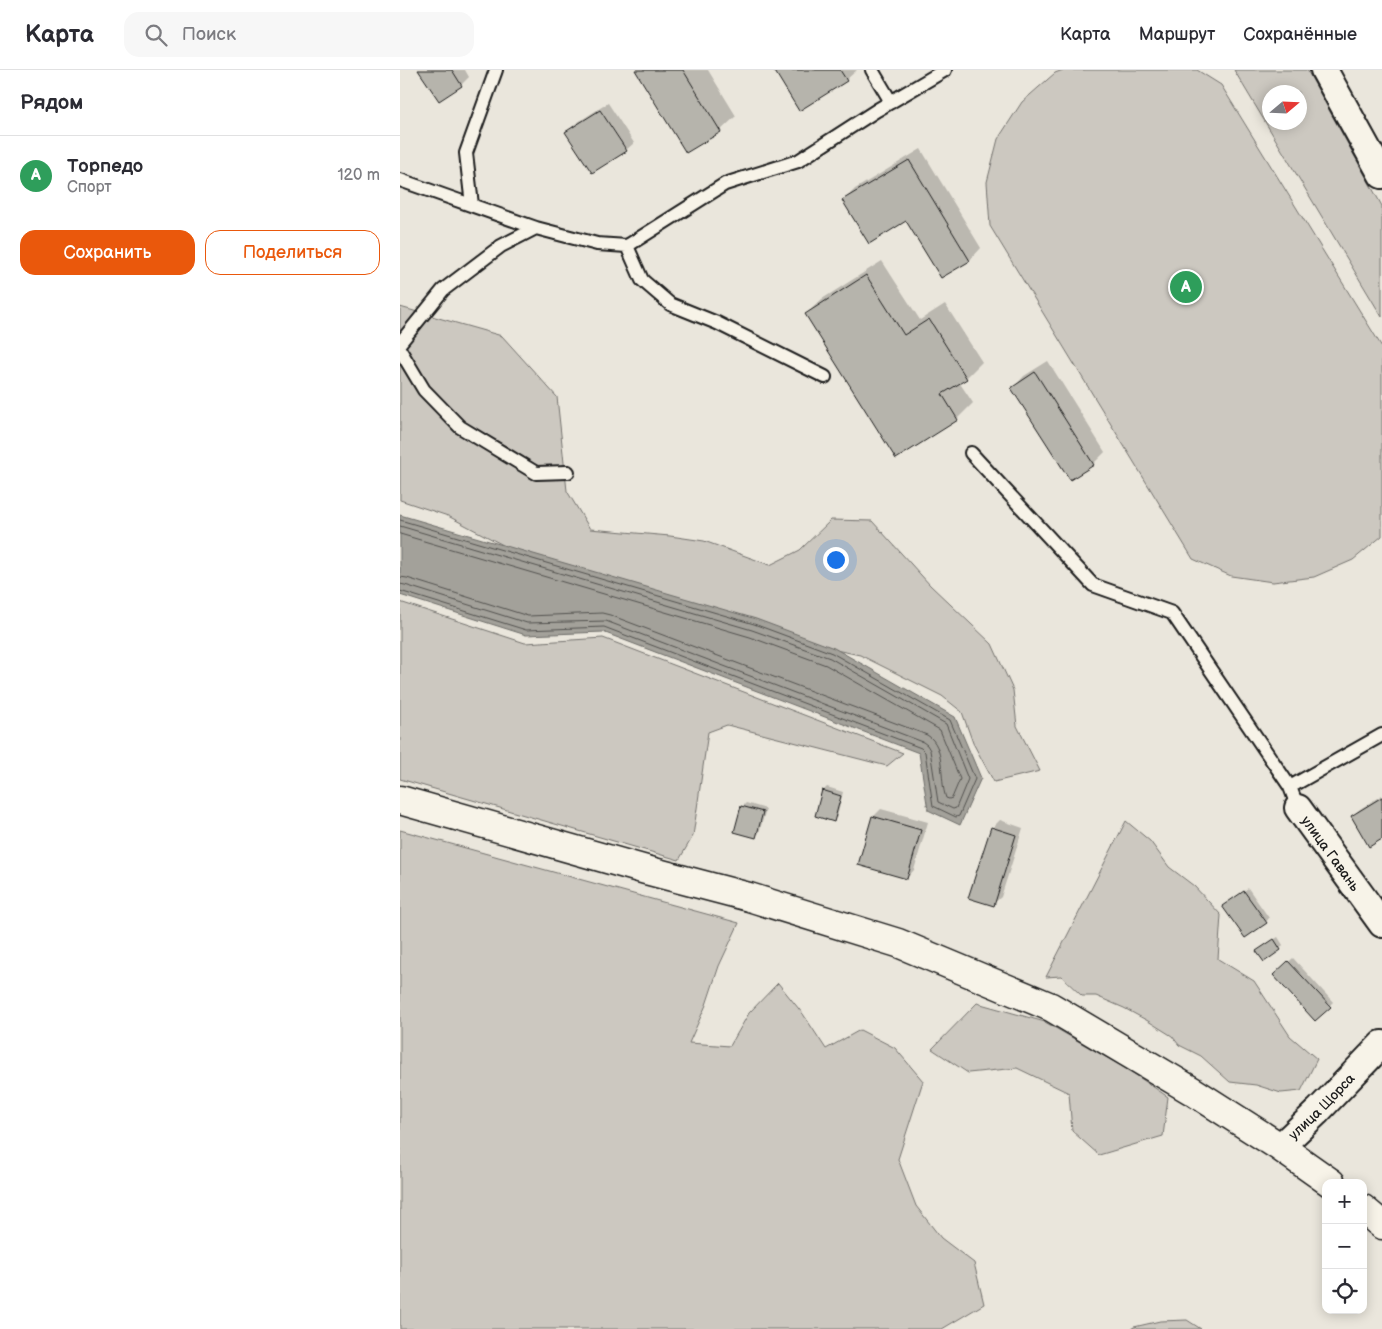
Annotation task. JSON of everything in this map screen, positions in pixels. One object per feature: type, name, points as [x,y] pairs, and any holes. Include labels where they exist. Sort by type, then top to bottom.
[{"type":"main road","points":[[400,800],[646,870],[749,897],[898,943],[1051,1007],[1194,1092],[1280,1147],[1325,1179]]},
{"type":"main road","points":[[1367,1213],[1382,1226]]},
{"type":"street","points":[[1324,70],[1380,169]]},
{"type":"street","name":"улица Гавань","points":[[1294,798],[1382,924]]},
{"type":"street","name":"улица Щорса","points":[[1280,1147],[1324,1105],[1382,1044]]},
{"type":"lane","points":[[472,205],[466,153],[496,70]]},
{"type":"lane","points":[[872,70],[891,102]]},
{"type":"lane","points":[[400,180],[536,228],[597,244],[627,246],[725,184],[798,161],[945,70]]},
{"type":"lane","points":[[400,343],[443,290],[501,246],[536,228]]},
{"type":"lane","points":[[627,246],[642,280],[670,304],[717,323],[825,377]]},
{"type":"lane","points":[[400,350],[424,390],[460,427],[536,473],[568,472]]},
{"type":"lane","points":[[971,453],[1093,585],[1172,613],[1294,798],[1382,735]]},
{"type":"shaded area","points":[[1063,70],[1197,70],[1221,85],[1382,347],[1382,536],[1353,560],[1314,577],[1273,582],[1231,576],[1193,559],[990,226],[987,182],[998,139],[1022,102],[1055,73]]},
{"type":"shaded area","points":[[1234,70],[1307,70],[1382,206],[1382,317],[1270,130],[1307,130],[1307,85],[1262,85],[1262,117]]},
{"type":"shaded area","points":[[400,307],[502,336],[557,397],[567,491],[590,529],[704,541],[770,565],[800,550],[831,520],[872,521],[930,585],[992,644],[1013,690],[1017,726],[1040,771],[994,782],[973,743],[962,712],[942,696],[860,655],[777,638],[558,574],[448,516],[400,500]]},
{"type":"shaded area","points":[[400,602],[525,643],[603,638],[903,753],[887,766],[727,725],[708,732],[693,836],[679,860],[400,779]]},
{"type":"shaded area","points":[[1126,821],[1150,841],[1169,867],[1194,886],[1221,915],[1218,959],[1254,981],[1290,1036],[1317,1059],[1301,1091],[1281,1093],[1256,1085],[1230,1082],[1201,1056],[1179,1045],[1172,1036],[1148,1021],[1096,996],[1082,996],[1061,976],[1046,977]]},
{"type":"shaded area","points":[[400,830],[739,923],[719,966],[706,1005],[689,1043],[730,1046],[749,1013],[778,983],[803,1014],[826,1049],[860,1030],[895,1048],[923,1081],[898,1159],[916,1206],[941,1238],[974,1263],[984,1304],[942,1329],[400,1329]]},
{"type":"shaded area","points":[[977,1003],[1045,1022],[1130,1071],[1168,1097],[1163,1136],[1099,1155],[1072,1131],[1069,1093],[1017,1068],[968,1073],[932,1049]]},
{"type":"shaded area","points":[[1187,1320],[1201,1329],[1131,1329],[1160,1321]]},
{"type":"water","points":[[400,515],[756,619],[834,648],[955,717],[981,778],[960,825],[928,810],[919,753],[603,632],[526,635],[400,595]]},
{"type":"building","points":[[418,70],[452,70],[462,86],[439,101]]},
{"type":"building","points":[[635,70],[683,70],[721,132],[686,153]]},
{"type":"building","points":[[774,70],[840,70],[847,81],[799,111]]},
{"type":"building","points":[[600,110],[627,151],[592,173],[565,132]]},
{"type":"building","points":[[909,160],[970,261],[941,278],[906,221],[869,244],[842,200]]},
{"type":"building","points":[[866,275],[904,335],[929,319],[967,379],[942,394],[958,420],[896,459],[805,314]]},
{"type":"building","points":[[1035,372],[1094,465],[1070,480],[1011,388]]},
{"type":"building","points":[[822,790],[841,796],[834,822],[815,816]]},
{"type":"building","points":[[1382,797],[1382,839],[1369,847],[1351,816]]},
{"type":"building","points":[[741,806],[763,812],[756,838],[734,832]]},
{"type":"building","points":[[872,816],[921,830],[907,879],[858,865]]},
{"type":"building","points":[[991,827],[1016,835],[994,906],[968,898]]},
{"type":"building","points":[[1244,891],[1267,923],[1245,938],[1222,906]]},
{"type":"building","points":[[1274,939],[1281,950],[1264,962],[1256,951]]},
{"type":"building","points":[[1288,961],[1331,1007],[1315,1021],[1273,975]]},
{"type":"place","name":"Торпедо","points":[[1186,287]]}]
